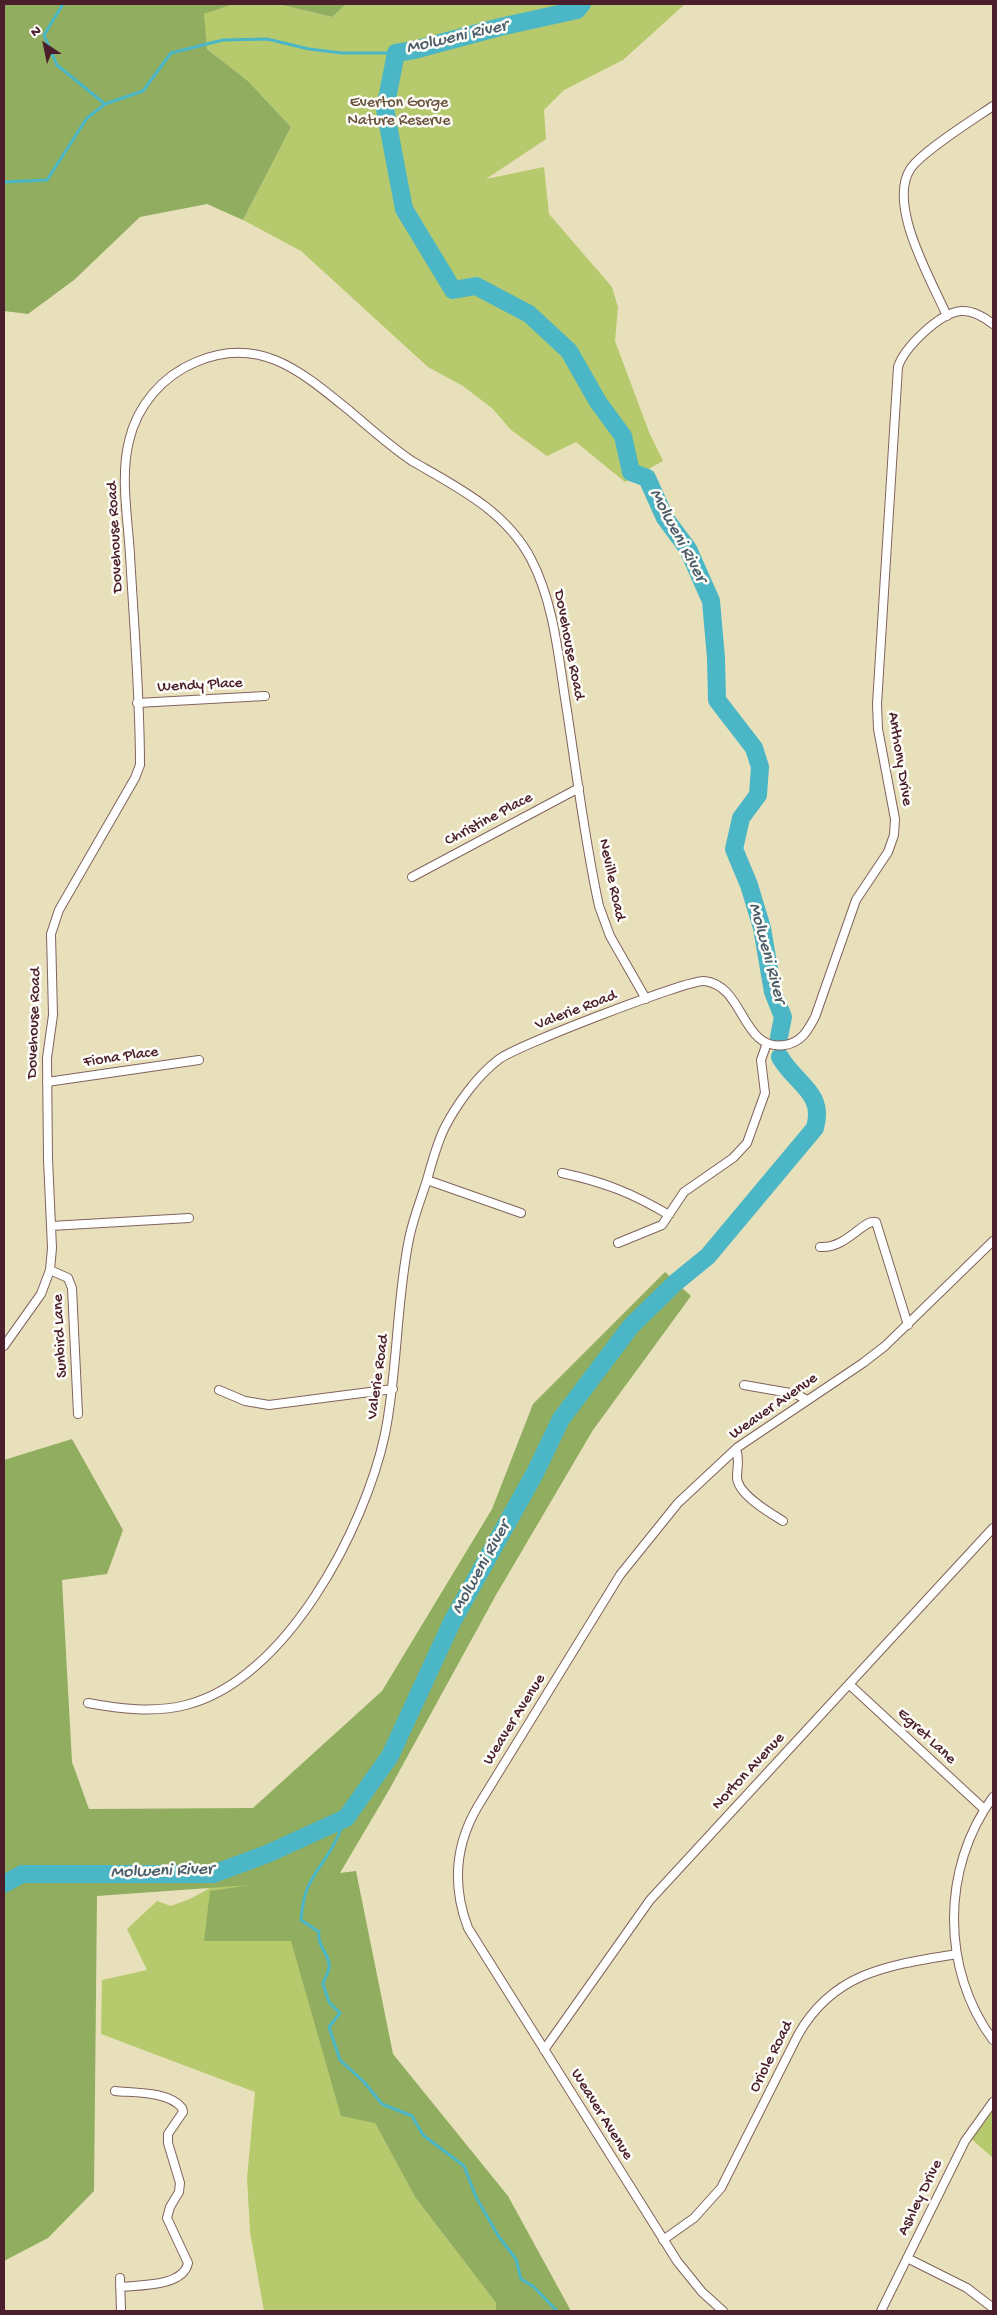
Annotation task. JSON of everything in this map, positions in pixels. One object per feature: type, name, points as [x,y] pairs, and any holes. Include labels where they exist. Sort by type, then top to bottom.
[{"type":"street","points":[[947,316],[911,237],[904,201],[905,180],[916,162],[993,106]]},
{"type":"street","name":"Anthony Drive","points":[[767,1043],[781,1045],[793,1043],[807,1032],[815,1016],[856,900],[888,852],[894,835],[895,818],[878,729],[877,704],[896,376],[901,360],[931,327],[947,316],[961,311],[969,312],[993,324]]},
{"type":"street","name":"Dovehouse Road","points":[[4,1346],[41,1294],[50,1270],[51,1226],[47,1058],[53,1007],[51,931],[62,906],[138,770],[137,703],[126,462],[132,432],[149,398],[164,381],[179,371],[213,355],[256,354],[285,363],[311,379],[398,450],[490,510],[519,540],[536,569],[553,625],[580,788]]},
{"type":"street","name":"Wendy Place","points":[[137,703],[265,696]]},
{"type":"street","name":"Christine Place","points":[[412,877],[580,788]]},
{"type":"street","name":"Neville Road","points":[[580,788],[597,895],[604,921],[613,942],[646,999]]},
{"type":"street","points":[[618,1243],[657,1228],[669,1215],[684,1192],[733,1158],[747,1143],[765,1093],[761,1060],[767,1043],[753,1032],[728,993],[712,983],[690,982],[646,999]]},
{"type":"street","name":"Valerie Road","points":[[88,1703],[148,1710],[184,1706],[220,1692],[258,1666],[282,1639],[310,1601],[349,1536],[376,1467],[393,1390],[409,1240],[440,1138],[451,1116],[496,1061],[523,1046],[646,999]]},
{"type":"street","name":"Fiona Place","points":[[47,1082],[199,1060]]},
{"type":"street","points":[[562,1173],[602,1182],[645,1200],[669,1215]]},
{"type":"street","points":[[427,1180],[521,1214]]},
{"type":"street","points":[[51,1226],[189,1218]]},
{"type":"street","points":[[820,1248],[840,1244],[868,1222],[876,1222],[908,1325]]},
{"type":"street","name":"Weaver Avenue","points":[[723,2311],[693,2282],[663,2240],[468,1928],[460,1905],[457,1875],[463,1837],[478,1806],[620,1575],[678,1503],[736,1449],[863,1363],[908,1325],[993,1241]]},
{"type":"street","name":"Sunbird Lane","points":[[50,1270],[68,1278],[72,1288],[78,1414]]},
{"type":"street","points":[[744,1385],[796,1394],[807,1400]]},
{"type":"street","points":[[219,1390],[245,1401],[269,1404],[393,1390]]},
{"type":"street","points":[[736,1449],[739,1459],[737,1478],[739,1485],[764,1510],[783,1520]]},
{"type":"street","name":"Norton Avenue","points":[[544,2050],[637,1915],[993,1528]]},
{"type":"street","name":"Egret Lane","points":[[850,1685],[984,1809]]},
{"type":"street","points":[[993,1797],[984,1809],[966,1847],[956,1885],[954,1927],[957,1954],[970,1999],[993,2040]]},
{"type":"street","name":"Oriole Road","points":[[663,2240],[694,2218],[721,2188],[798,2035],[812,2013],[853,1979],[875,1970],[894,1964],[957,1954]]},
{"type":"street","points":[[114,2091],[152,2095],[171,2100],[182,2108],[183,2112],[168,2134],[168,2143],[180,2183],[179,2192],[170,2207],[167,2218],[188,2262],[185,2271],[174,2279],[120,2287]]},
{"type":"street","name":"Ashley Drive","points":[[881,2311],[965,2141],[993,2102]]},
{"type":"street","points":[[907,2258],[967,2288],[983,2298],[993,2308]]},
{"type":"street","points":[[120,2278],[121,2311]]},
{"type":"green space","points":[[4,4],[234,4],[204,14],[207,49],[248,81],[291,127],[243,220],[207,204],[140,217],[74,280],[28,314],[4,311]]},
{"type":"green space","name":"Everton Gorge Nature Reserve","points":[[234,4],[278,4],[331,17],[346,4],[685,4],[623,60],[564,90],[544,110],[546,139],[486,179],[544,167],[549,214],[612,287],[618,307],[615,341],[649,432],[663,461],[625,482],[576,442],[547,456],[511,430],[493,409],[463,386],[428,367],[301,251],[243,220],[291,127],[248,81],[207,49],[203,14]]},
{"type":"green space","points":[[278,4],[346,4],[332,17]]},
{"type":"green space","points":[[665,1272],[691,1296],[593,1430],[496,1595],[389,1790],[340,1873],[356,1871],[393,2054],[508,2196],[571,2311],[496,2311],[496,2303],[415,2197],[375,2123],[341,2116],[291,1941],[204,1941],[210,1891],[251,1885],[97,1896],[94,2191],[48,2238],[4,2261],[4,1460],[72,1439],[123,1530],[107,1574],[62,1580],[72,1762],[89,1809],[253,1808],[382,1691],[492,1509],[533,1404]]},
{"type":"green space","points":[[238,1872],[294,1929],[285,1941],[291,1940],[375,2123],[415,2197],[496,2303],[496,2311],[264,2311],[250,2232],[247,2178],[255,2092],[101,2034],[102,1980],[147,1970],[127,1929],[157,1901],[171,1906],[192,1898]]},
{"type":"green space","points":[[988,2108],[993,2113],[993,2158],[968,2136]]},
{"type":"waterway","points":[[63,4],[44,35],[57,65],[105,104]]},
{"type":"waterway","name":"Molweni River","points":[[582,4],[577,10],[396,53],[385,109],[404,209],[453,290],[476,286],[529,314],[569,351],[598,402],[623,436],[631,472],[647,478],[665,518],[688,549],[711,601],[716,658],[717,700],[754,748],[760,767],[758,795],[741,818],[734,849],[749,885],[762,928],[773,992],[783,1017],[779,1037]]},
{"type":"waterway","points":[[4,182],[47,180],[87,118],[105,104],[143,91],[171,53],[223,40],[267,39],[309,49],[342,53],[396,53]]},
{"type":"waterway","name":"Molweni River","points":[[4,1884],[22,1874],[213,1874],[267,1854],[346,1818],[390,1756],[452,1622],[535,1473],[561,1419],[631,1326],[675,1283],[708,1256],[815,1128],[817,1116],[813,1097],[780,1057]]},
{"type":"waterway","points":[[346,1818],[333,1846],[311,1880],[302,1907],[301,1920],[319,1932],[320,1941],[328,1959],[329,1968],[323,1984],[329,2002],[340,2013],[329,2027],[340,2060],[364,2082],[382,2104],[412,2116],[423,2135],[464,2166],[476,2197],[499,2237],[516,2259],[521,2279],[534,2287],[557,2311]]}]
